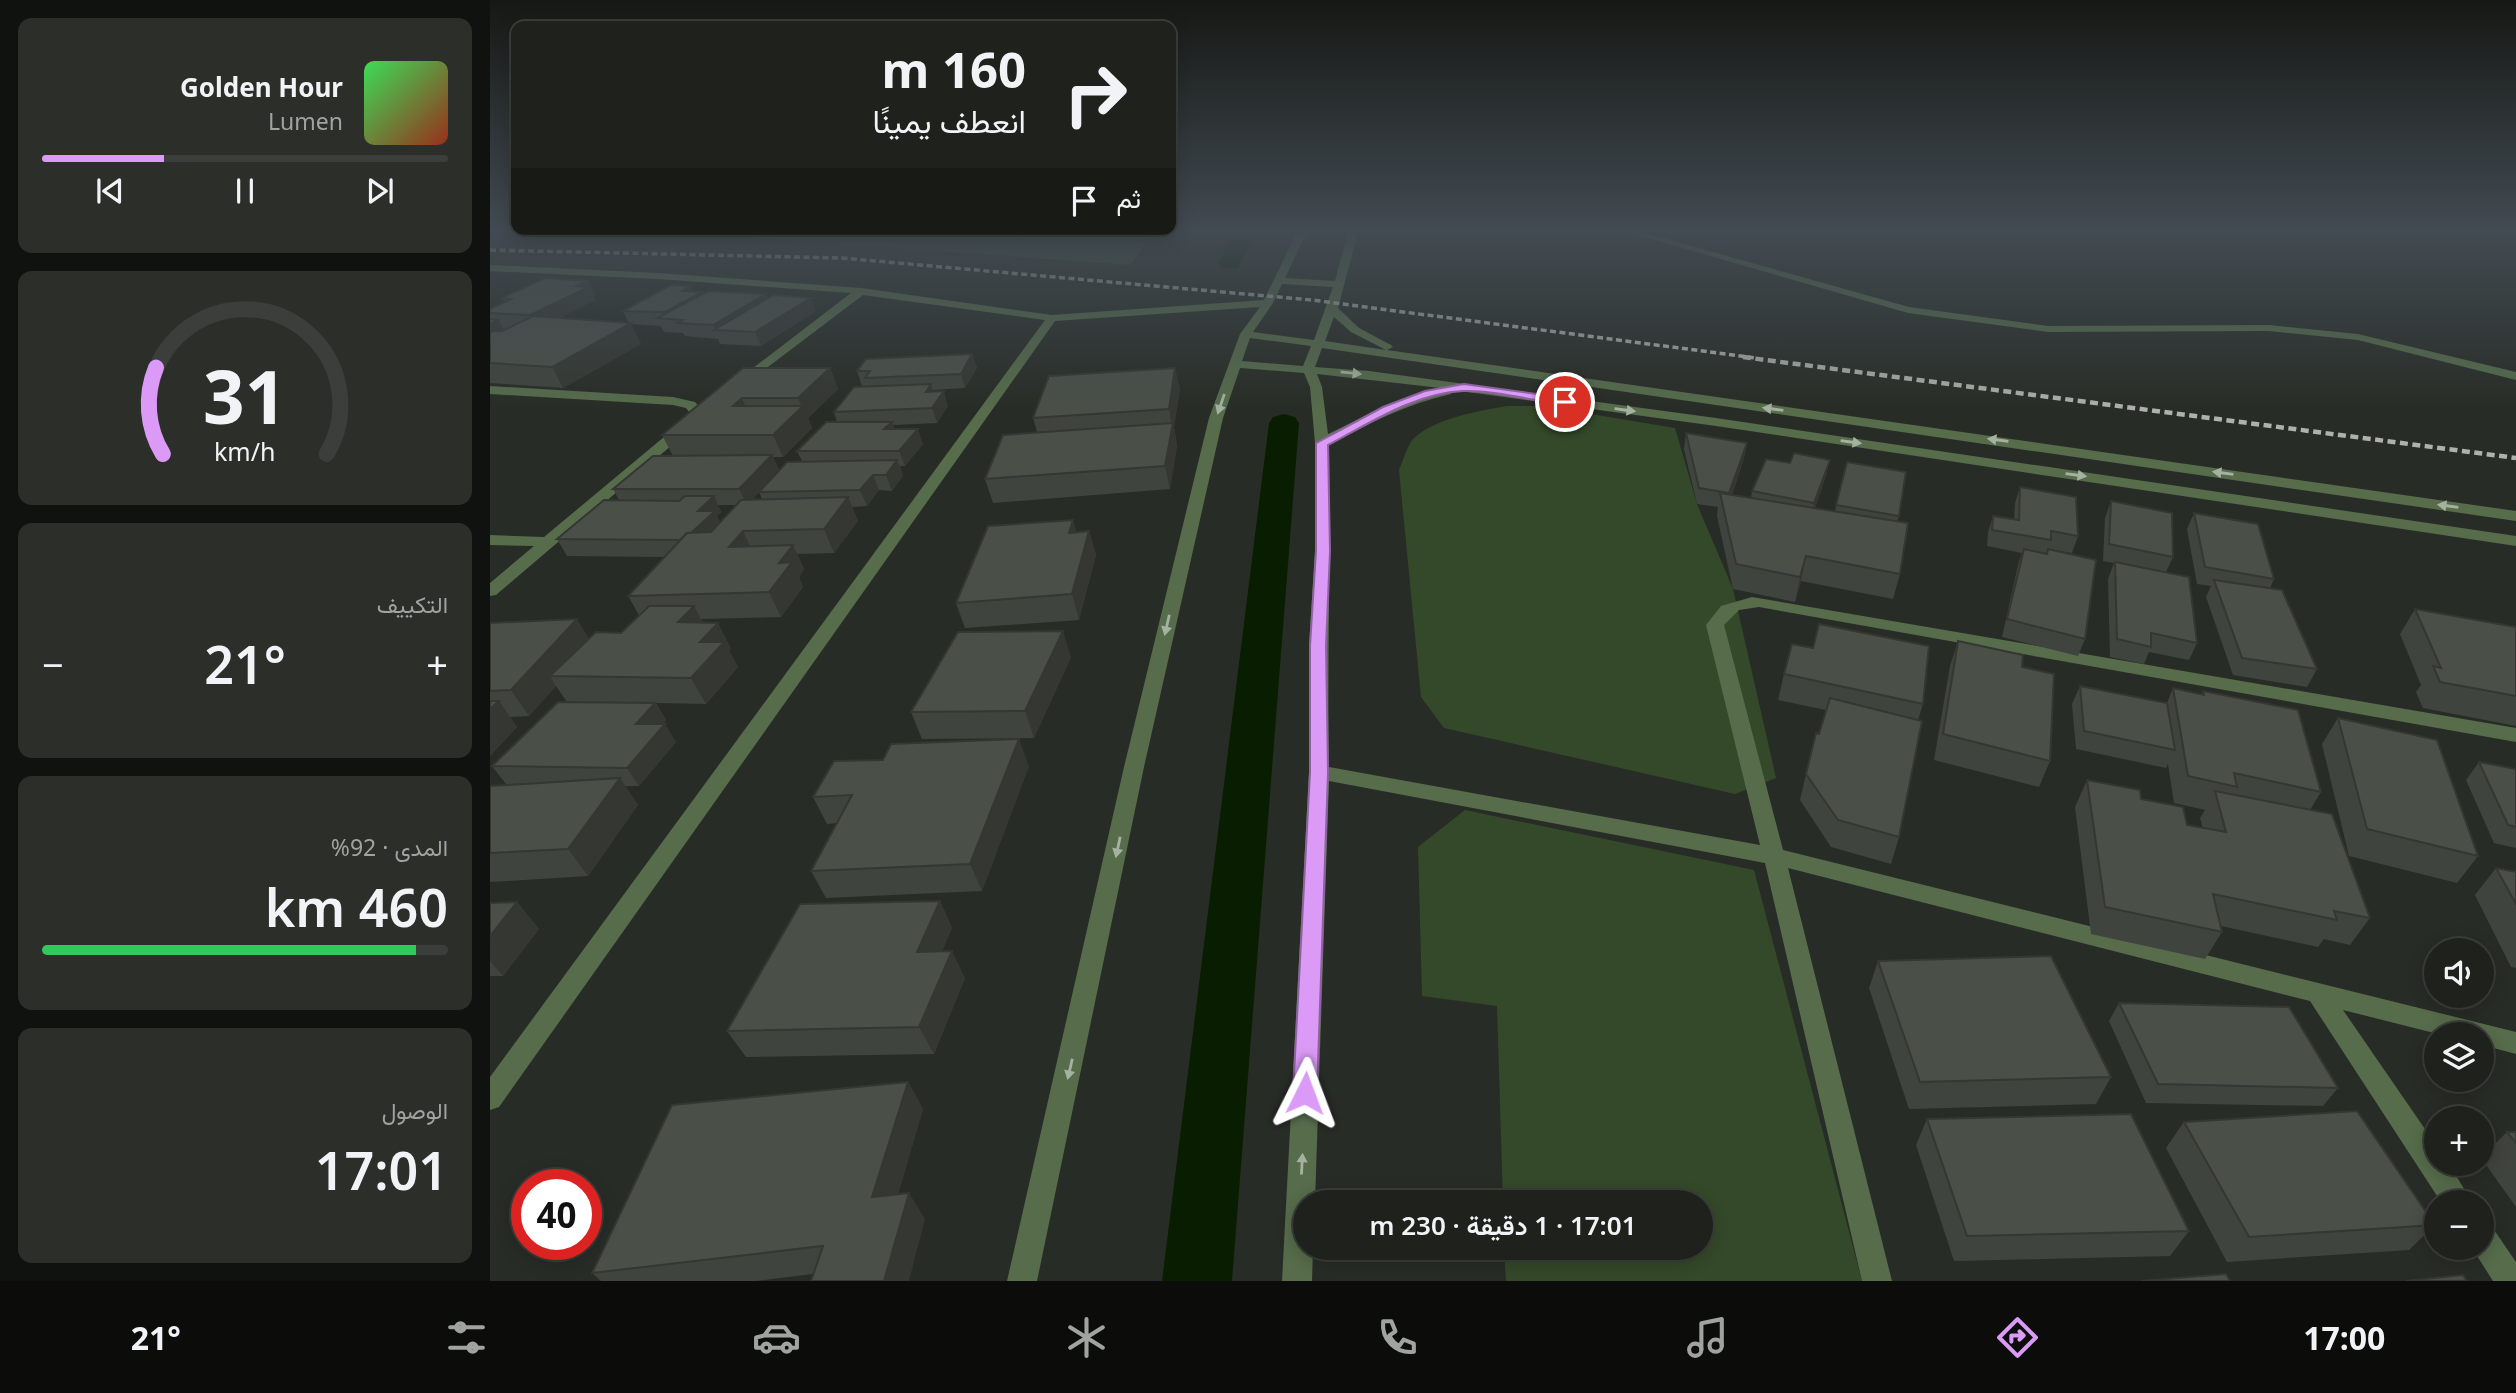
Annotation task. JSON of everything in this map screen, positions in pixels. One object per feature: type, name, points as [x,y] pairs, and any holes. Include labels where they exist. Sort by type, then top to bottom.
[{"type":"street","points":[[736,387],[860,292]]},
{"type":"street","points":[[867,292],[1052,318],[1268,303]]},
{"type":"street","points":[[1022,1281],[1190,523],[1216,418],[1246,334],[1273,292]]},
{"type":"street","points":[[1297,1281],[1319,772],[1318,646],[1323,551],[1322,443],[1316,387],[1308,369],[1337,292]]},
{"type":"street","points":[[1844,292],[1908,310],[2048,329],[2269,328],[2358,337],[2516,376]]},
{"type":"street","points":[[1332,309],[1370,339],[1410,357]]},
{"type":"street","points":[[492,1093],[1052,318]]},
{"type":"street","points":[[1246,334],[2516,516]]},
{"type":"street","points":[[1234,364],[1308,369],[1730,424],[2516,541]]},
{"type":"street","points":[[1322,443],[1409,400],[1429,393],[1464,388]]},
{"type":"street","points":[[490,390],[673,401],[690,405],[697,412],[694,419],[490,591]]},
{"type":"street","points":[[490,540],[548,542]]},
{"type":"street","points":[[1877,1281],[1715,625],[1720,614],[1747,602],[2516,735]]},
{"type":"street","points":[[1319,772],[1774,856],[2431,1022]]},
{"type":"street","points":[[2319,995],[2450,1190]]},
{"type":"street","points":[[2494,1037],[2516,1043]]},
{"type":"street","points":[[2494,1255],[2511,1281]]},
{"type":"green space","points":[[1508,406],[1543,406],[1675,428],[1697,504],[1733,589],[1776,778],[1735,794],[1444,728],[1421,697],[1399,470],[1413,439],[1432,426],[1458,416]]},
{"type":"green space","points":[[1465,810],[1754,870],[1862,1281],[1506,1281],[1505,1260],[1713,1260],[1713,1190],[1503,1190],[1497,1006],[1422,996],[1418,847]]},
{"type":"building","points":[[515,292],[579,292],[530,315],[490,313],[490,309],[511,299],[502,298]]},
{"type":"building","points":[[658,292],[702,292],[665,312],[623,311]]},
{"type":"building","points":[[707,292],[766,294],[713,325],[678,323],[683,320],[657,318]]},
{"type":"building","points":[[773,295],[811,298],[755,332],[714,330]]},
{"type":"building","points":[[533,316],[631,323],[552,367],[490,363],[490,333],[502,331]]},
{"type":"building","points":[[972,354],[961,374],[865,378],[870,371],[857,371],[866,359]]},
{"type":"building","points":[[743,368],[830,368],[798,398],[742,398],[733,406],[803,406],[773,435],[662,435]]},
{"type":"building","points":[[1175,368],[1169,409],[1033,418],[1049,376]]},
{"type":"building","points":[[931,384],[926,392],[944,391],[932,408],[834,412],[854,387]]},
{"type":"building","points":[[826,422],[892,422],[884,429],[918,429],[899,451],[797,451]]},
{"type":"building","points":[[1173,423],[1165,466],[985,479],[1003,435]]},
{"type":"building","points":[[1686,433],[1747,443],[1729,493],[1699,488]]},
{"type":"building","points":[[1794,453],[1830,460],[1814,503],[1752,491],[1766,459],[1790,463]]},
{"type":"building","points":[[772,455],[739,489],[613,489],[653,456]]},
{"type":"building","points":[[897,460],[886,475],[873,475],[860,490],[759,492],[787,462]]},
{"type":"building","points":[[1847,462],[1906,472],[1899,516],[1836,505]]},
{"type":"building","points":[[2020,487],[2076,497],[2078,536],[2051,531],[2051,540],[1992,530],[1993,516],[2019,520]]},
{"type":"building","points":[[1720,493],[1908,523],[1900,574],[1806,556],[1800,577],[1736,564]]},
{"type":"building","points":[[685,496],[714,496],[698,511],[715,511],[680,540],[557,539],[604,500],[679,501]]},
{"type":"building","points":[[848,497],[824,529],[743,531],[729,547],[793,545],[779,563],[792,562],[769,592],[628,596],[687,533],[711,532],[741,500]]},
{"type":"building","points":[[2111,501],[2172,513],[2173,557],[2109,544]]},
{"type":"building","points":[[2194,513],[2258,524],[2274,579],[2205,567]]},
{"type":"building","points":[[1073,520],[1069,533],[1089,531],[1072,594],[956,603],[988,526]]},
{"type":"building","points":[[2024,549],[2047,554],[2048,549],[2096,560],[2085,639],[2007,619]]},
{"type":"building","points":[[2115,562],[2189,577],[2197,643],[2151,633],[2151,647],[2117,639]]},
{"type":"building","points":[[2214,580],[2282,590],[2317,669],[2242,658]]},
{"type":"building","points":[[649,606],[694,606],[678,622],[718,623],[700,642],[724,642],[691,678],[550,676],[596,632],[621,633]]},
{"type":"building","points":[[2415,609],[2516,627],[2516,696],[2440,682],[2433,666],[2441,668]]},
{"type":"building","points":[[577,619],[511,690],[490,691],[490,623]]},
{"type":"building","points":[[1819,624],[1929,646],[1923,704],[1784,674],[1792,644],[1813,648]]},
{"type":"building","points":[[1063,631],[1025,711],[911,712],[958,632]]},
{"type":"building","points":[[1958,641],[2023,655],[2022,667],[2054,674],[2050,761],[1943,734]]},
{"type":"building","points":[[2080,686],[2167,703],[2175,750],[2084,731]]},
{"type":"building","points":[[2173,688],[2204,695],[2203,691],[2298,710],[2321,792],[2234,773],[2237,787],[2188,776]]},
{"type":"building","points":[[1830,698],[1922,721],[1899,837],[1838,820],[1806,774],[1816,733],[1819,734]]},
{"type":"building","points":[[490,701],[499,701],[490,709]]},
{"type":"building","points":[[558,702],[655,703],[636,724],[665,724],[627,768],[492,766]]},
{"type":"building","points":[[2338,718],[2437,740],[2478,856],[2367,829]]},
{"type":"building","points":[[1019,739],[970,864],[811,871],[852,795],[813,797],[834,761],[883,760],[891,744]]},
{"type":"building","points":[[2479,762],[2516,769],[2516,827],[2508,825]]},
{"type":"building","points":[[620,778],[568,849],[490,853],[490,786]]},
{"type":"building","points":[[2087,780],[2140,790],[2141,799],[2183,807],[2187,825],[2226,832],[2215,791],[2332,814],[2370,918],[2334,911],[2337,920],[2213,894],[2222,932],[2105,907]]},
{"type":"building","points":[[2496,868],[2516,872],[2516,904]]},
{"type":"building","points":[[940,901],[917,952],[952,951],[919,1027],[727,1031],[800,904]]},
{"type":"building","points":[[517,902],[490,936],[490,903]]},
{"type":"building","points":[[2051,956],[2111,1077],[1920,1082],[1878,961]]},
{"type":"building","points":[[2119,1003],[2289,1007],[2338,1088],[2158,1084]]},
{"type":"building","points":[[908,1082],[872,1197],[909,1193],[884,1281],[811,1281],[823,1246],[592,1273],[598,1260],[602,1260],[602,1252],[672,1105]]},
{"type":"building","points":[[2357,1111],[2424,1209],[2424,1226],[2249,1237],[2184,1122]]},
{"type":"building","points":[[2131,1114],[2189,1231],[1967,1236],[1927,1119]]},
{"type":"building","points":[[2507,1132],[2516,1132],[2516,1143]]},
{"type":"building","points":[[2226,1274],[2230,1281],[2141,1281]]},
{"type":"building","points":[[2463,1275],[2467,1281],[2406,1281]]},
{"type":"waterway","points":[[1197,1281],[1284,423]]},
{"type":"railway","points":[[1220,292],[1312,300],[1756,358]]},
{"type":"railway","points":[[1743,357],[2516,458]]},
{"type":"route","points":[[1305,1093],[1319,772],[1318,646],[1323,551],[1322,443],[1387,409],[1429,393],[1464,388],[1565,402]]}]
